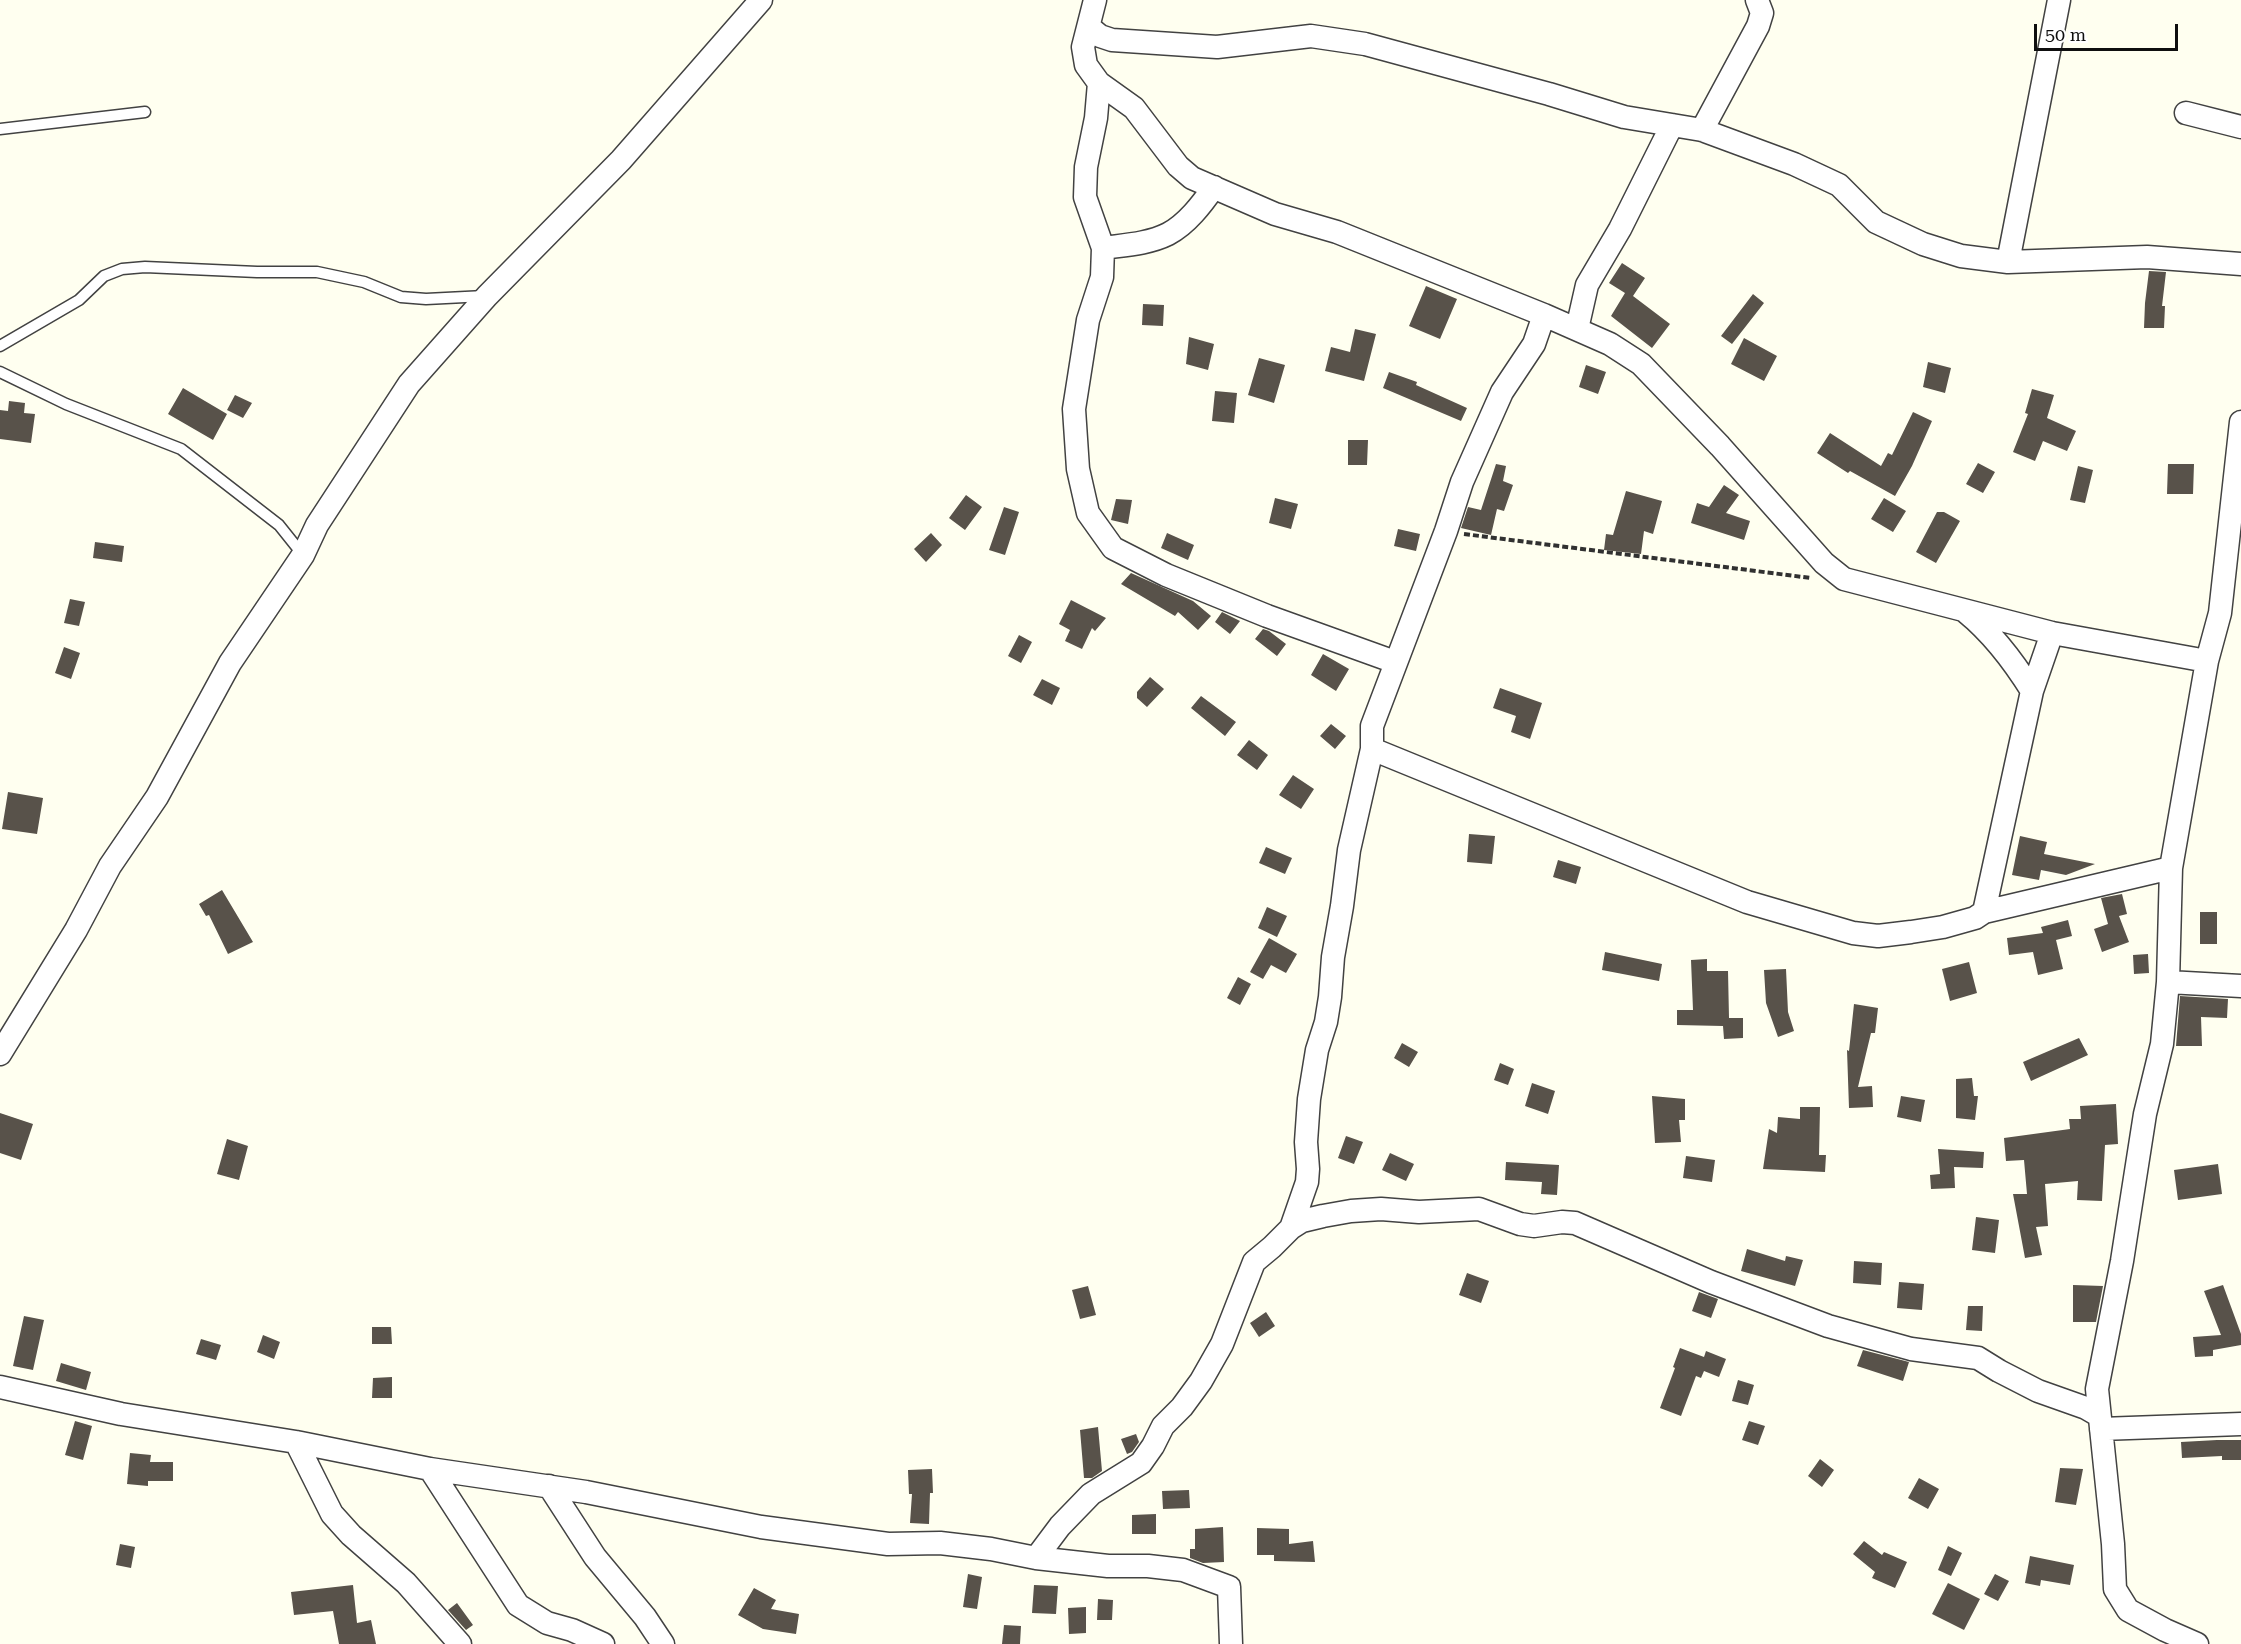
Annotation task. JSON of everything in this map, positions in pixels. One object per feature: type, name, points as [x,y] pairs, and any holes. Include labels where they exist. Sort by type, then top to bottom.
[{"type":"street","points":[[0,1054],[76,930],[110,866],[157,797],[230,663],[303,555],[317,525],[409,384],[487,296],[621,160],[761,0]]},
{"type":"street","points":[[1095,0],[1083,47],[1086,65],[1099,83],[1134,108],[1178,166],[1192,178],[1275,214],[1337,232],[1611,344],[1641,364],[1720,446],[1824,563],[1844,579],[2052,633],[2207,661]]},
{"type":"street","points":[[1702,129],[1758,26],[1762,13],[1757,0]]},
{"type":"street","points":[[2008,262],[2058,0]]},
{"type":"street","points":[[1089,27],[1100,36],[1112,40],[1218,47],[1311,36],[1365,44],[1624,117],[1702,129],[1794,164],[1839,185],[1876,222],[1923,244],[1961,256],[2008,262],[2147,257],[2241,264]]},
{"type":"street","points":[[1099,83],[1096,118],[1086,167],[1085,197],[1103,248],[1102,277],[1088,320],[1074,409],[1078,468],[1088,513],[1113,548],[1166,575],[1267,616],[1395,662]]},
{"type":"street","points":[[2186,113],[2241,127]]},
{"type":"street","points":[[1577,329],[1587,285],[1620,229],[1672,125]]},
{"type":"street","points":[[1103,248],[1140,243],[1168,234],[1197,211],[1214,187]]},
{"type":"street","points":[[1291,1228],[1307,1182],[1306,1142],[1309,1099],[1317,1050],[1326,1022],[1349,850],[1372,749],[1372,726],[1446,531],[1462,482],[1502,392],[1534,344],[1544,315]]},
{"type":"street","points":[[2197,1644],[2128,1610],[2115,1589],[2097,1389],[2122,1261],[2145,1114],[2162,1044],[2168,982],[2171,868],[2207,661],[2220,613],[2241,422]]},
{"type":"street","points":[[1962,609],[1980,624],[2008,656],[2032,691]]},
{"type":"street","points":[[1984,912],[2032,691],[2052,633]]},
{"type":"street","points":[[1372,749],[1747,902],[1853,933],[1878,936],[1943,927],[1975,918],[1984,912],[2171,868]]},
{"type":"street","points":[[2168,982],[2241,986]]},
{"type":"street","points":[[1036,1558],[1060,1526],[1091,1494],[1140,1462],[1153,1446],[1163,1426],[1182,1407],[1201,1381],[1222,1344],[1254,1262],[1291,1228],[1302,1221],[1351,1211],[1381,1209],[1419,1212],[1479,1209],[1520,1224],[1534,1226],[1562,1222],[1575,1223],[1711,1282],[1828,1326],[1911,1349],[1978,1358],[2038,1391],[2086,1408],[2100,1422],[2241,1424]]},
{"type":"street","points":[[0,1387],[121,1414],[296,1442],[430,1469],[549,1486],[740,1524],[823,1537],[888,1544],[940,1543],[991,1549],[1036,1558],[1108,1566],[1148,1566],[1183,1570],[1229,1587],[1231,1644]]},
{"type":"street","points":[[296,1442],[332,1514],[351,1535],[406,1583],[460,1644]]},
{"type":"street","points":[[430,1469],[518,1605],[547,1623],[572,1630],[603,1644]]},
{"type":"street","points":[[549,1486],[595,1557],[645,1617],[663,1644]]},
{"type":"lane","points":[[0,129],[146,112]]},
{"type":"lane","points":[[0,346],[79,300],[104,276],[122,269],[145,267],[317,272],[364,282],[401,297],[426,299],[487,296]]},
{"type":"lane","points":[[0,372],[66,404],[181,449],[279,525],[303,555]]},
{"type":"path","points":[[1446,531],[1578,550],[1818,579],[1844,579]]},
{"type":"building","points":[[1622,263],[1645,278],[1633,296],[1670,324],[1652,348],[1611,316],[1625,293],[1609,283]]},
{"type":"building","points":[[2149,271],[2166,272],[2162,306],[2165,306],[2164,328],[2144,328]]},
{"type":"building","points":[[1426,286],[1457,299],[1440,339],[1409,326]]},
{"type":"building","points":[[1753,294],[1764,303],[1732,344],[1721,336]]},
{"type":"building","points":[[1143,304],[1164,305],[1163,326],[1142,325]]},
{"type":"building","points":[[1355,329],[1376,334],[1364,381],[1325,371],[1331,347],[1350,352]]},
{"type":"building","points":[[1189,337],[1214,344],[1208,370],[1186,364]]},
{"type":"building","points":[[1744,338],[1777,356],[1764,381],[1731,364]]},
{"type":"building","points":[[1259,358],[1285,365],[1274,403],[1248,395]]},
{"type":"building","points":[[1928,362],[1951,368],[1945,393],[1923,387]]},
{"type":"building","points":[[1586,365],[1606,372],[1598,394],[1579,387]]},
{"type":"building","points":[[1389,372],[1417,382],[1416,385],[1467,408],[1461,421],[1383,388]]},
{"type":"building","points":[[183,388],[227,414],[213,440],[168,414]]},
{"type":"building","points":[[2032,389],[2054,395],[2047,418],[2076,431],[2067,451],[2043,441],[2035,461],[2013,452],[2028,414],[2025,413]]},
{"type":"building","points":[[1215,391],[1237,393],[1234,423],[1212,421]]},
{"type":"building","points":[[235,395],[252,403],[243,418],[227,410]]},
{"type":"building","points":[[9,401],[25,403],[24,413],[35,414],[31,443],[0,439],[0,410],[8,411]]},
{"type":"building","points":[[1913,412],[1932,421],[1912,466],[1895,496],[1850,471],[1848,473],[1817,453],[1830,433],[1881,466],[1888,453],[1892,455]]},
{"type":"building","points":[[1348,440],[1368,440],[1367,465],[1348,465]]},
{"type":"building","points":[[1978,463],[1995,472],[1983,493],[1966,484]]},
{"type":"building","points":[[1496,464],[1506,466],[1503,481],[1513,485],[1504,511],[1497,509],[1491,535],[1461,528],[1468,507],[1481,510]]},
{"type":"building","points":[[2168,464],[2194,464],[2193,494],[2167,494]]},
{"type":"building","points":[[2078,466],[2093,470],[2085,503],[2070,500]]},
{"type":"building","points":[[1724,485],[1739,495],[1726,513],[1750,521],[1744,540],[1691,523],[1697,503],[1709,507]]},
{"type":"building","points":[[1626,491],[1662,501],[1653,534],[1644,531],[1641,554],[1604,550],[1606,534],[1613,535]]},
{"type":"building","points":[[966,495],[982,507],[965,530],[949,518]]},
{"type":"building","points":[[1275,498],[1298,504],[1291,529],[1269,523]]},
{"type":"building","points":[[1884,498],[1906,511],[1893,532],[1871,519]]},
{"type":"building","points":[[1116,499],[1132,500],[1128,524],[1111,520]]},
{"type":"building","points":[[1004,507],[1019,512],[1005,555],[989,550]]},
{"type":"building","points":[[1937,512],[1944,512],[1960,521],[1936,563],[1916,552]]},
{"type":"building","points":[[1398,529],[1420,534],[1416,551],[1394,546]]},
{"type":"building","points":[[931,533],[942,545],[926,562],[914,549]]},
{"type":"building","points":[[1167,533],[1194,545],[1188,560],[1161,548]]},
{"type":"building","points":[[95,542],[124,546],[122,562],[93,558]]},
{"type":"building","points":[[1131,573],[1193,601],[1211,616],[1198,630],[1178,612],[1175,616],[1121,584]]},
{"type":"building","points":[[70,599],[85,602],[79,626],[64,623]]},
{"type":"building","points":[[1071,600],[1106,618],[1095,631],[1092,628],[1082,649],[1065,641],[1070,630],[1059,624]]},
{"type":"building","points":[[1222,612],[1240,621],[1230,634],[1215,622]]},
{"type":"building","points":[[1263,629],[1286,644],[1277,656],[1255,639]]},
{"type":"building","points":[[1019,635],[1032,642],[1021,663],[1008,656]]},
{"type":"building","points":[[64,647],[80,653],[71,679],[55,673]]},
{"type":"building","points":[[1323,654],[1349,669],[1336,691],[1311,675]]},
{"type":"building","points":[[1150,677],[1164,689],[1147,707],[1137,698],[1137,692]]},
{"type":"building","points":[[1042,679],[1060,688],[1052,705],[1033,695]]},
{"type":"building","points":[[1500,688],[1542,703],[1530,739],[1511,732],[1516,716],[1493,708]]},
{"type":"building","points":[[1201,696],[1236,722],[1225,736],[1191,708]]},
{"type":"building","points":[[1331,724],[1346,736],[1335,749],[1320,736]]},
{"type":"building","points":[[1249,740],[1268,755],[1257,770],[1237,755]]},
{"type":"building","points":[[1293,775],[1314,789],[1301,809],[1279,795]]},
{"type":"building","points":[[8,792],[43,798],[37,834],[2,829]]},
{"type":"building","points":[[1469,834],[1495,836],[1492,864],[1467,862]]},
{"type":"building","points":[[2020,836],[2047,842],[2044,854],[2095,864],[2066,875],[2041,870],[2039,880],[2012,875]]},
{"type":"building","points":[[1266,847],[1292,858],[1285,874],[1259,863]]},
{"type":"building","points":[[1558,860],[1581,867],[1576,884],[1553,877]]},
{"type":"building","points":[[222,890],[253,942],[228,954],[209,915],[206,916],[199,904]]},
{"type":"building","points":[[2122,894],[2127,914],[2119,916],[2129,942],[2102,952],[2094,929],[2108,924],[2101,898]]},
{"type":"building","points":[[1267,907],[1287,916],[1277,937],[1258,928]]},
{"type":"building","points":[[2200,912],[2217,912],[2217,944],[2200,944]]},
{"type":"building","points":[[2068,920],[2072,936],[2056,940],[2063,969],[2038,975],[2033,952],[2009,955],[2007,938],[2043,933],[2041,927]]},
{"type":"building","points":[[1269,938],[1297,954],[1286,973],[1271,965],[1263,979],[1250,972]]},
{"type":"building","points":[[1605,952],[1662,964],[1659,981],[1602,970]]},
{"type":"building","points":[[2148,954],[2149,973],[2134,974],[2133,955]]},
{"type":"building","points":[[1707,959],[1707,971],[1728,971],[1729,1018],[1743,1018],[1743,1038],[1724,1039],[1723,1026],[1677,1025],[1677,1010],[1693,1010],[1691,960]]},
{"type":"building","points":[[1969,962],[1977,993],[1950,1001],[1942,969]]},
{"type":"building","points":[[1786,969],[1788,1012],[1794,1031],[1778,1037],[1766,1003],[1764,970]]},
{"type":"building","points":[[1238,977],[1251,984],[1240,1005],[1227,998]]},
{"type":"building","points":[[2180,996],[2228,999],[2227,1018],[2201,1017],[2202,1046],[2176,1046]]},
{"type":"building","points":[[1854,1004],[1878,1008],[1875,1033],[1871,1033],[1858,1087],[1872,1086],[1873,1107],[1849,1108],[1847,1050],[1849,1051]]},
{"type":"building","points":[[2079,1038],[2088,1055],[2031,1081],[2023,1062]]},
{"type":"building","points":[[1402,1043],[1418,1052],[1409,1067],[1394,1058]]},
{"type":"building","points":[[1500,1063],[1514,1069],[1508,1085],[1494,1080]]},
{"type":"building","points":[[1972,1078],[1974,1096],[1978,1096],[1975,1120],[1956,1118],[1956,1079]]},
{"type":"building","points":[[1532,1083],[1555,1091],[1548,1114],[1525,1106]]},
{"type":"building","points":[[1652,1096],[1685,1099],[1685,1120],[1679,1120],[1681,1142],[1655,1143]]},
{"type":"building","points":[[1901,1096],[1925,1100],[1921,1122],[1897,1117]]},
{"type":"building","points":[[2116,1104],[2118,1144],[2105,1145],[2102,1201],[2077,1200],[2078,1181],[2045,1184],[2048,1226],[2036,1227],[2042,1255],[2025,1258],[2013,1194],[2027,1194],[2024,1160],[2006,1161],[2004,1138],[2070,1129],[2069,1119],[2081,1119],[2080,1106]]},
{"type":"building","points":[[1800,1107],[1820,1107],[1819,1155],[1826,1155],[1825,1172],[1763,1169],[1769,1129],[1777,1133],[1778,1117],[1800,1119]]},
{"type":"building","points":[[0,1113],[33,1124],[21,1160],[0,1153]]},
{"type":"building","points":[[1346,1136],[1363,1142],[1354,1164],[1338,1158]]},
{"type":"building","points":[[227,1139],[248,1146],[239,1180],[217,1174]]},
{"type":"building","points":[[1938,1149],[1984,1152],[1983,1168],[1954,1167],[1955,1188],[1931,1189],[1930,1175],[1940,1174]]},
{"type":"building","points":[[1390,1153],[1414,1164],[1406,1181],[1382,1170]]},
{"type":"building","points":[[1686,1156],[1715,1160],[1712,1182],[1683,1178]]},
{"type":"building","points":[[1506,1162],[1559,1165],[1557,1195],[1541,1194],[1542,1182],[1505,1180]]},
{"type":"building","points":[[2218,1164],[2222,1194],[2178,1200],[2174,1170]]},
{"type":"building","points":[[1976,1217],[1999,1220],[1995,1253],[1972,1250]]},
{"type":"building","points":[[1747,1249],[1785,1261],[1786,1256],[1803,1260],[1795,1286],[1741,1271]]},
{"type":"building","points":[[1854,1261],[1882,1263],[1881,1285],[1853,1283]]},
{"type":"building","points":[[1467,1273],[1489,1281],[1481,1303],[1459,1295]]},
{"type":"building","points":[[1899,1282],[1924,1284],[1922,1310],[1897,1308]]},
{"type":"building","points":[[2073,1285],[2103,1286],[2096,1322],[2073,1322]]},
{"type":"building","points":[[2223,1285],[2241,1334],[2241,1345],[2213,1350],[2213,1356],[2195,1357],[2193,1337],[2221,1335],[2204,1291]]},
{"type":"building","points":[[1088,1286],[1096,1315],[1080,1319],[1072,1290]]},
{"type":"building","points":[[1699,1292],[1718,1299],[1711,1318],[1692,1311]]},
{"type":"building","points":[[1968,1306],[1983,1306],[1982,1331],[1966,1330]]},
{"type":"building","points":[[1266,1312],[1275,1326],[1259,1337],[1250,1323]]},
{"type":"building","points":[[24,1316],[44,1320],[33,1370],[13,1366]]},
{"type":"building","points":[[372,1327],[391,1327],[392,1344],[372,1344]]},
{"type":"building","points":[[263,1335],[280,1342],[274,1359],[257,1352]]},
{"type":"building","points":[[201,1339],[221,1345],[216,1360],[196,1354]]},
{"type":"building","points":[[1680,1348],[1704,1357],[1706,1351],[1726,1359],[1719,1377],[1704,1371],[1701,1378],[1696,1376],[1681,1416],[1660,1408]]},
{"type":"building","points":[[1863,1350],[1909,1362],[1903,1381],[1857,1366]]},
{"type":"building","points":[[61,1363],[91,1372],[86,1390],[56,1381]]},
{"type":"building","points":[[392,1377],[392,1398],[372,1398],[373,1378]]},
{"type":"building","points":[[1738,1380],[1754,1385],[1748,1405],[1732,1401]]},
{"type":"building","points":[[75,1421],[92,1426],[83,1460],[65,1455]]},
{"type":"building","points":[[1749,1421],[1765,1426],[1758,1445],[1742,1440]]},
{"type":"building","points":[[1098,1427],[1102,1471],[1092,1478],[1084,1478],[1080,1430]]},
{"type":"building","points":[[1136,1434],[1139,1442],[1132,1452],[1127,1454],[1121,1439]]},
{"type":"building","points":[[2241,1440],[2241,1460],[2222,1460],[2222,1456],[2182,1458],[2181,1442]]},
{"type":"building","points":[[130,1453],[151,1455],[150,1462],[173,1462],[173,1481],[148,1481],[148,1486],[127,1484]]},
{"type":"building","points":[[1820,1459],[1834,1470],[1822,1487],[1808,1476]]},
{"type":"building","points":[[2060,1468],[2083,1469],[2076,1505],[2055,1502]]},
{"type":"building","points":[[932,1469],[933,1493],[930,1493],[929,1524],[910,1523],[912,1494],[909,1494],[908,1470]]},
{"type":"building","points":[[1919,1478],[1939,1489],[1928,1509],[1908,1498]]},
{"type":"building","points":[[1189,1490],[1190,1508],[1163,1509],[1162,1491]]},
{"type":"building","points":[[1156,1514],[1156,1534],[1132,1534],[1132,1515]]},
{"type":"building","points":[[1223,1527],[1224,1562],[1203,1563],[1190,1558],[1190,1549],[1195,1549],[1195,1529]]},
{"type":"building","points":[[1257,1528],[1289,1529],[1289,1544],[1313,1541],[1315,1562],[1274,1561],[1274,1555],[1257,1555]]},
{"type":"building","points":[[1864,1541],[1882,1555],[1884,1552],[1907,1562],[1895,1588],[1872,1578],[1875,1572],[1853,1554]]},
{"type":"building","points":[[120,1544],[135,1547],[131,1568],[116,1565]]},
{"type":"building","points":[[1948,1546],[1962,1553],[1951,1576],[1938,1570]]},
{"type":"building","points":[[2030,1556],[2074,1565],[2070,1585],[2041,1580],[2040,1586],[2025,1583]]},
{"type":"building","points":[[968,1574],[982,1577],[977,1609],[963,1607]]},
{"type":"building","points":[[1995,1574],[2009,1581],[1998,1601],[1984,1594]]},
{"type":"building","points":[[1948,1583],[1980,1599],[1964,1630],[1932,1614]]},
{"type":"building","points":[[353,1585],[357,1623],[371,1620],[376,1644],[339,1644],[333,1611],[294,1615],[291,1592]]},
{"type":"building","points":[[1034,1585],[1058,1586],[1056,1614],[1032,1613]]},
{"type":"building","points":[[754,1588],[776,1600],[771,1609],[799,1614],[796,1634],[763,1629],[738,1615]]},
{"type":"building","points":[[1098,1599],[1113,1600],[1112,1620],[1097,1620]]},
{"type":"building","points":[[457,1603],[473,1625],[466,1630],[448,1610]]},
{"type":"building","points":[[1086,1607],[1086,1633],[1069,1634],[1068,1608]]},
{"type":"building","points":[[1004,1625],[1021,1626],[1020,1644],[1002,1644]]}]
